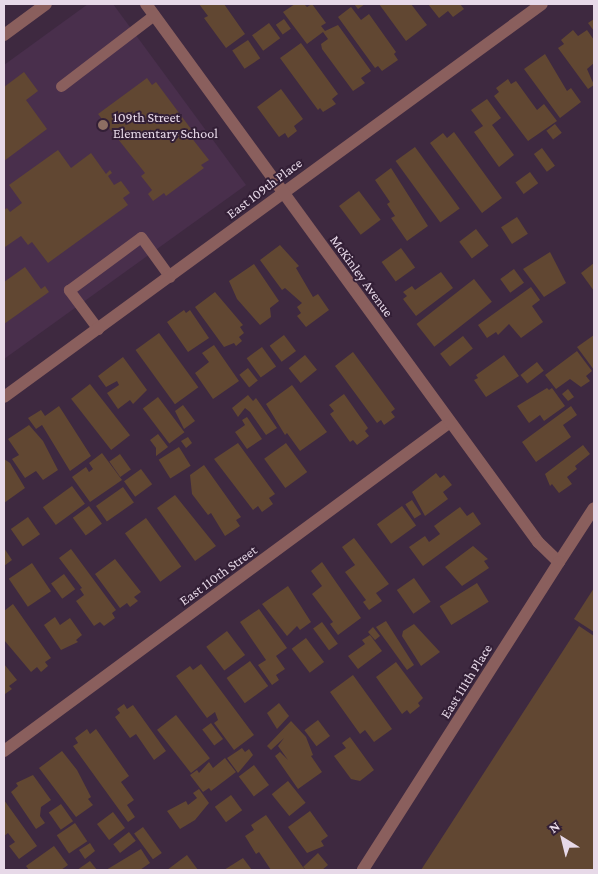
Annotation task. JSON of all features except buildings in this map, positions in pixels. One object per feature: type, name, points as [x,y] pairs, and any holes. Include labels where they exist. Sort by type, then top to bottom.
[{"type":"street","points":[[4,35],[46,4]]},
{"type":"street","name":"McKinley Avenue","points":[[146,4],[538,542],[559,562]]},
{"type":"street","name":"East 109th Place","points":[[4,396],[170,278],[282,192],[542,4]]},
{"type":"street","name":"East 110th Street","points":[[4,751],[450,422]]},
{"type":"street","name":"East 111th Place","points":[[363,870],[594,508]]},
{"type":"lane","points":[[61,86],[154,15]]},
{"type":"lane","points":[[98,329],[69,290],[141,237],[170,278]]},
{"type":"shaded area","name":"109th Street Elementary School","points":[[88,4],[113,4],[246,185],[4,359],[4,65]]},
{"type":"place","name":"109th Street Elementary School","points":[[103,125]]}]
